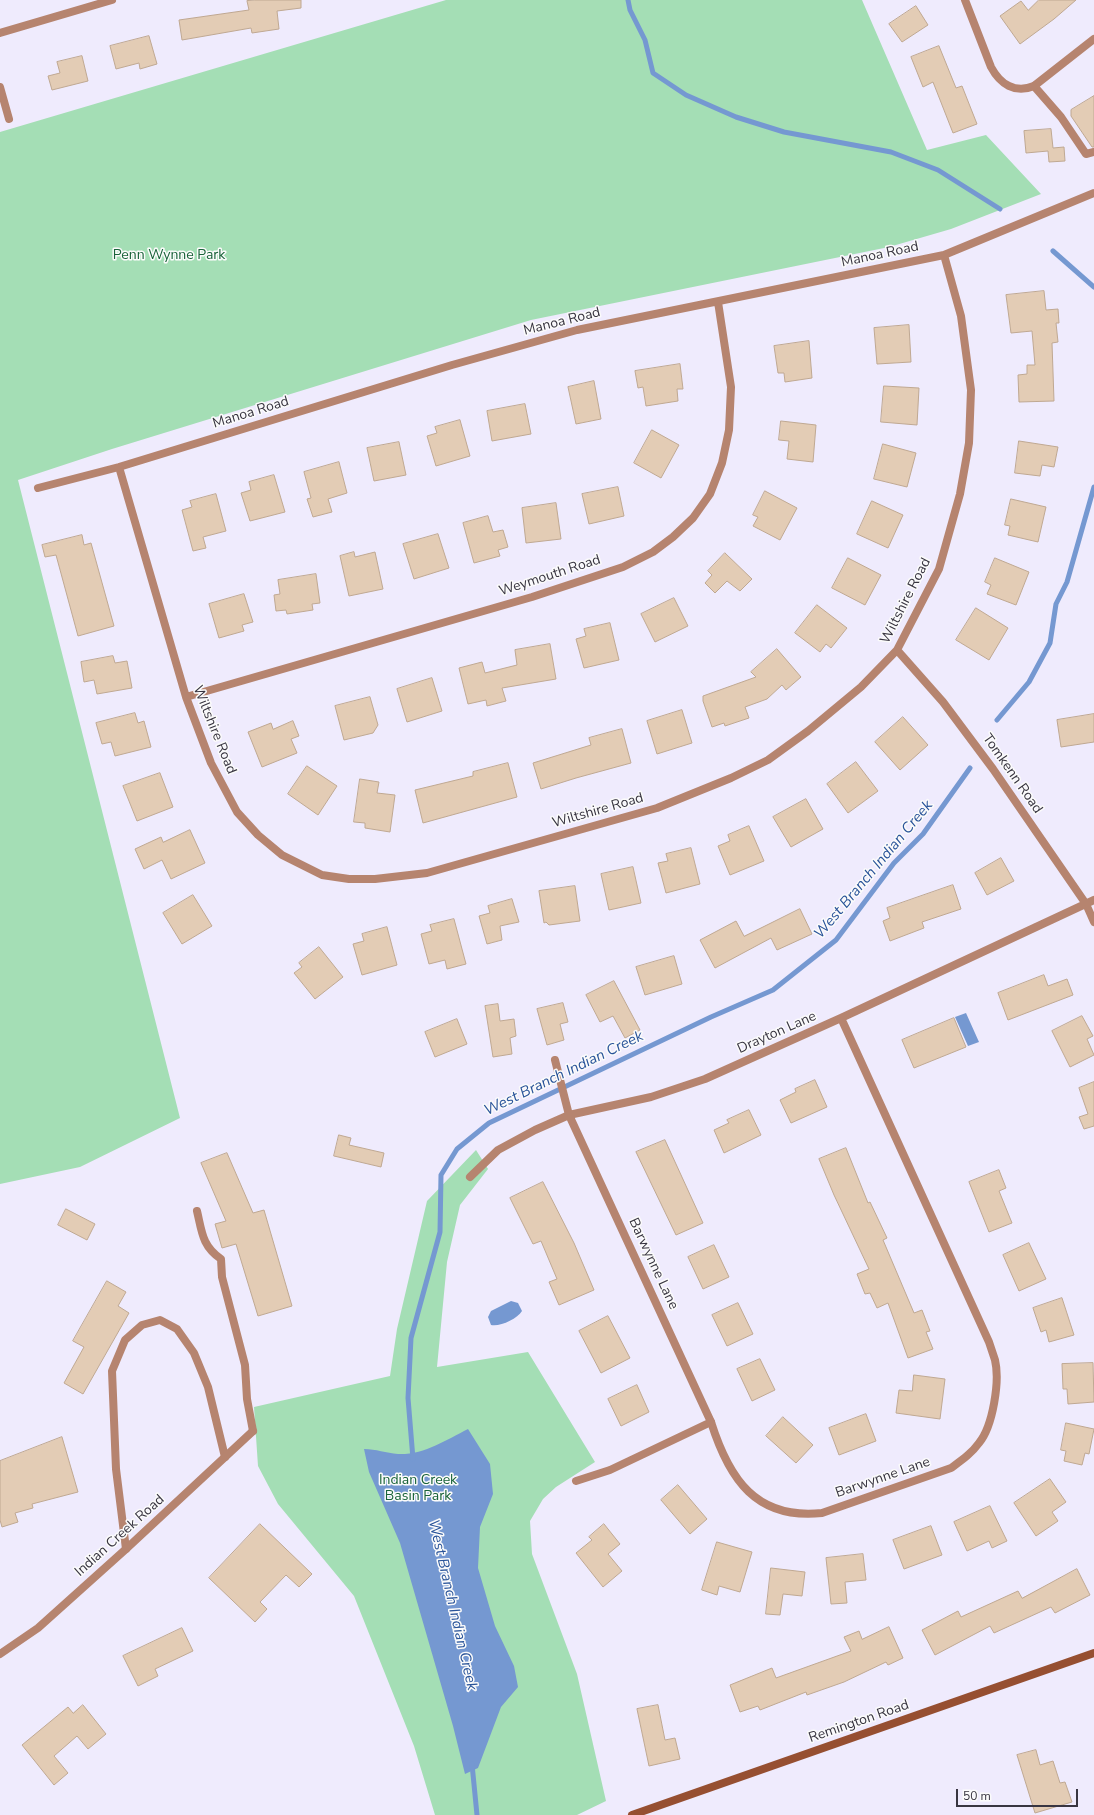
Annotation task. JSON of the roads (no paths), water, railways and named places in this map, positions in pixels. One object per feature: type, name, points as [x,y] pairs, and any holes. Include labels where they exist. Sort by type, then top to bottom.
[{"type":"main road","name":"Remington Road","points":[[632,1815],[1094,1653]]},
{"type":"street","points":[[0,33],[112,0]]},
{"type":"street","points":[[965,0],[996,77],[1003,83],[1016,89],[1034,86],[1094,39]]},
{"type":"street","points":[[1034,86],[1061,118],[1086,154],[1094,152]]},
{"type":"street","points":[[0,87],[10,119]]},
{"type":"street","name":"Manoa Road","points":[[38,488],[119,467],[452,365],[577,330],[944,255],[1094,193]]},
{"type":"street","name":"Wiltshire Road","points":[[119,467],[186,697],[211,763],[237,812],[258,835],[282,855],[322,875],[349,879],[375,879],[427,873],[657,808],[731,778],[768,760],[808,731],[861,688],[898,650],[939,569],[960,494],[969,443],[971,390],[961,316],[944,255]]},
{"type":"street","name":"Weymouth Road","points":[[186,697],[532,597],[622,567],[658,549],[673,537],[692,518],[710,494],[722,463],[729,430],[731,387],[718,302]]},
{"type":"street","name":"Tomkenn Road","points":[[898,650],[943,702],[993,769],[1086,904],[1094,922]]},
{"type":"street","name":"Drayton Lane","points":[[470,1177],[498,1150],[535,1130],[570,1115],[651,1097],[705,1079],[841,1018],[1094,900]]},
{"type":"street","name":"Barwynne Lane","points":[[555,1060],[570,1115],[711,1422],[720,1451],[727,1464],[748,1492],[778,1510],[807,1514],[822,1513],[951,1468],[966,1458],[980,1442],[987,1429],[996,1378],[995,1360],[989,1342],[841,1018]]},
{"type":"street","name":"Indian Creek Road","points":[[0,1654],[38,1628],[126,1549],[253,1430],[247,1399],[245,1365],[222,1277],[221,1259],[211,1252],[205,1244],[196,1211]]},
{"type":"street","points":[[126,1549],[116,1469],[112,1371],[125,1340],[142,1325],[160,1320],[177,1328],[194,1352],[208,1387],[225,1457]]},
{"type":"street","points":[[576,1481],[610,1470],[711,1422]]},
{"type":"water","points":[[966,1013],[979,1042],[968,1046],[955,1017]]},
{"type":"water","points":[[511,1301],[518,1303],[522,1311],[520,1314],[503,1324],[491,1325],[488,1317],[491,1311]]},
{"type":"water","points":[[468,1429],[490,1464],[493,1494],[480,1527],[478,1568],[495,1626],[514,1666],[518,1687],[501,1707],[478,1768],[465,1774],[453,1726],[400,1543],[369,1472],[364,1449],[408,1454],[434,1446]]},
{"type":"waterway","name":"West Branch Indian Creek","points":[[628,0],[630,10],[645,40],[653,73],[686,95],[736,117],[784,132],[891,152],[938,170],[1000,209]]},
{"type":"waterway","name":"West Branch Indian Creek","points":[[1053,251],[1094,287]]},
{"type":"waterway","name":"West Branch Indian Creek","points":[[997,720],[1029,682],[1050,643],[1056,604],[1067,582],[1094,487]]},
{"type":"waterway","name":"West Branch Indian Creek","points":[[413,1459],[408,1398],[411,1338],[440,1232],[441,1175],[457,1149],[489,1123],[711,1017],[773,990],[836,940],[894,863],[923,834],[970,768]]},
{"type":"waterway","name":"West Branch Indian Creek","points":[[472,1764],[477,1815]]},
{"type":"park label","name":"Penn Wynne Park","points":[[169,256]]},
{"type":"park label","name":"Indian Creek Basin Park","points":[[418,1490]]}]
